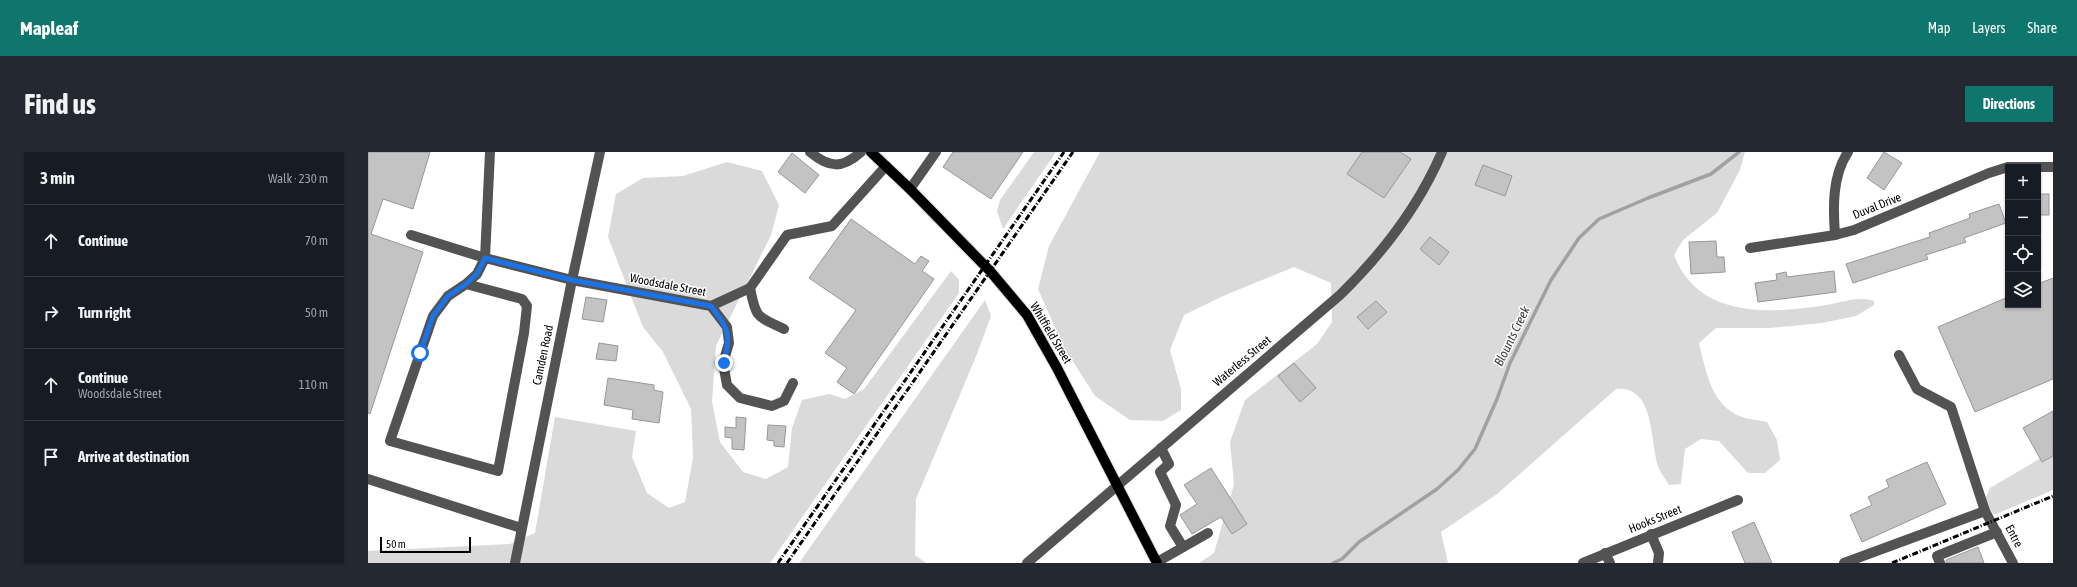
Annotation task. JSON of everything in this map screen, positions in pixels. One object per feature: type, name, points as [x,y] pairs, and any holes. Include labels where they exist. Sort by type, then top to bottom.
[{"type":"main road","name":"Whitfield Street","points":[[872,152],[990,270],[1027,315],[1057,368],[1157,563]]},
{"type":"street","points":[[466,284],[522,299],[527,306],[524,333],[498,472],[390,442],[433,316],[448,296],[466,284],[477,274],[485,258],[490,152]]},
{"type":"street","name":"Camden Road","points":[[515,563],[572,280],[600,152]]},
{"type":"street","points":[[810,152],[821,162],[834,166],[852,160],[861,152]]},
{"type":"street","points":[[910,189],[936,152]]},
{"type":"street","name":"Waterless Street","points":[[1027,563],[1340,295],[1364,272],[1404,223],[1420,197],[1442,152]]},
{"type":"street","points":[[1835,235],[1835,188],[1844,158],[1848,152]]},
{"type":"street","points":[[711,306],[750,288],[787,236],[832,226],[886,166]]},
{"type":"street","name":"Duval Drive","points":[[2041,167],[2053,167]]},
{"type":"street","name":"Duval Drive","points":[[1750,248],[1835,235],[1854,230],[1989,173],[2005,168]]},
{"type":"street","name":"Woodsdale Street","points":[[411,235],[485,258],[572,280],[711,306],[727,327],[729,343],[724,363],[727,385],[740,398],[772,406],[784,401],[793,383]]},
{"type":"street","points":[[750,288],[759,317],[784,330]]},
{"type":"street","name":"Entre","points":[[1899,355],[1917,389],[1951,407],[1985,511],[2013,563]]},
{"type":"street","points":[[1161,448],[1169,464],[1160,472],[1176,506],[1170,526],[1182,547]]},
{"type":"street","points":[[368,479],[521,528]]},
{"type":"street","name":"Hooks Street","points":[[1582,563],[1608,558],[1651,534],[1738,500]]},
{"type":"street","points":[[1844,563],[1985,511]]},
{"type":"street","points":[[1940,563],[1937,556],[1997,532]]},
{"type":"street","points":[[1157,563],[1208,533]]},
{"type":"street","points":[[1651,534],[1659,553],[1658,563]]},
{"type":"shaded area","points":[[1034,152],[1056,152],[1003,229],[997,211],[1000,200]]},
{"type":"shaded area","points":[[1100,152],[1745,152],[1740,170],[1717,213],[1683,240],[1674,255],[1685,276],[1700,291],[1718,301],[1738,307],[1760,310],[1783,310],[1862,299],[1874,301],[1874,305],[1856,316],[1822,323],[1770,328],[1716,328],[1699,343],[1708,376],[1723,405],[1742,417],[1767,422],[1777,440],[1780,460],[1765,473],[1748,473],[1719,441],[1701,439],[1685,449],[1681,484],[1669,485],[1658,466],[1649,417],[1644,405],[1638,396],[1629,390],[1616,389],[1497,494],[1441,532],[1448,563],[1199,563],[1214,553],[1234,484],[1230,442],[1245,400],[1317,344],[1332,322],[1331,283],[1294,267],[1223,296],[1184,315],[1170,350],[1181,389],[1181,410],[1163,421],[1130,420],[1095,396],[1063,346],[1038,289],[1049,246]]},
{"type":"shaded area","points":[[727,162],[762,171],[779,205],[771,235],[716,346],[712,402],[720,442],[743,472],[766,479],[788,467],[792,428],[802,400],[829,394],[845,399],[864,389],[951,271],[959,280],[959,293],[770,563],[368,563],[368,551],[510,544],[535,533],[555,417],[636,431],[632,457],[647,493],[669,508],[685,502],[693,458],[691,409],[663,352],[643,327],[608,237],[616,194],[643,178],[683,176]]},
{"type":"shaded area","points":[[985,300],[991,316],[977,354],[916,499],[915,555],[926,563],[799,563]]},
{"type":"shaded area","points":[[2053,451],[2053,490],[1994,515],[1988,507],[1985,499],[1990,488]]},
{"type":"building","points":[[368,152],[430,152],[413,209],[383,199],[371,234],[423,252],[370,414],[368,413]]},
{"type":"building","points":[[953,152],[1023,152],[991,199],[943,167]]},
{"type":"building","points":[[1362,152],[1400,152],[1411,159],[1384,198],[1347,174]]},
{"type":"building","points":[[1884,152],[1902,163],[1884,190],[1867,178]]},
{"type":"building","points":[[792,153],[819,175],[805,193],[778,172]]},
{"type":"building","points":[[1483,165],[1512,176],[1505,196],[1475,185]]},
{"type":"building","points":[[2041,194],[2049,194],[2049,215],[2041,215]]},
{"type":"building","points":[[1999,204],[2005,223],[1964,238],[1966,242],[1926,255],[1928,259],[1853,283],[1846,264],[1930,237],[1929,233],[1970,218],[1969,214]]},
{"type":"building","points":[[851,219],[915,264],[921,256],[929,261],[922,271],[934,279],[854,394],[837,382],[847,368],[825,353],[856,310],[809,278]]},
{"type":"building","points":[[1430,237],[1449,252],[1439,265],[1420,249]]},
{"type":"building","points":[[1716,241],[1717,257],[1724,257],[1725,272],[1691,274],[1689,242]]},
{"type":"building","points":[[1834,271],[1836,292],[1758,302],[1755,283],[1777,280],[1776,274],[1786,272],[1787,277]]},
{"type":"building","points":[[2053,278],[2053,379],[1975,412],[1938,327],[2005,298],[2005,308],[2041,308],[2041,283]]},
{"type":"building","points":[[586,297],[607,300],[603,322],[582,319]]},
{"type":"building","points":[[1376,301],[1387,312],[1368,329],[1357,317]]},
{"type":"building","points":[[599,343],[618,346],[616,361],[596,359]]},
{"type":"building","points":[[1294,363],[1316,388],[1300,402],[1278,376]]},
{"type":"building","points":[[608,378],[654,385],[654,390],[663,392],[659,423],[632,419],[633,410],[604,405]]},
{"type":"building","points":[[2053,411],[2053,456],[2042,462],[2023,428]]},
{"type":"building","points":[[736,417],[746,418],[744,450],[732,449],[732,438],[725,437],[725,427],[736,428]]},
{"type":"building","points":[[768,425],[786,426],[784,447],[774,446],[774,441],[767,440]]},
{"type":"building","points":[[1927,462],[1946,504],[1862,542],[1850,515],[1872,505],[1868,497],[1889,487],[1886,480]]},
{"type":"building","points":[[1211,468],[1247,524],[1232,534],[1221,517],[1192,534],[1180,515],[1197,504],[1184,485]]},
{"type":"building","points":[[1754,522],[1772,563],[1745,563],[1732,532]]},
{"type":"building","points":[[1978,547],[1984,563],[1946,563],[1946,560]]},
{"type":"waterway","name":"Blounts Creek","points":[[1333,563],[1342,559],[1359,542],[1437,489],[1458,470],[1475,449],[1497,399],[1510,363],[1551,280],[1579,238],[1599,219],[1648,198],[1711,174],[1739,152]]},
{"type":"railway","points":[[778,563],[1064,152]]},
{"type":"railway","points":[[787,563],[1073,152]]},
{"type":"railway","points":[[1892,563],[2053,496]]},
{"type":"route","points":[[420,353],[433,316],[448,296],[466,284],[477,274],[485,258],[572,280],[711,306],[727,327],[729,343],[724,363]]}]
